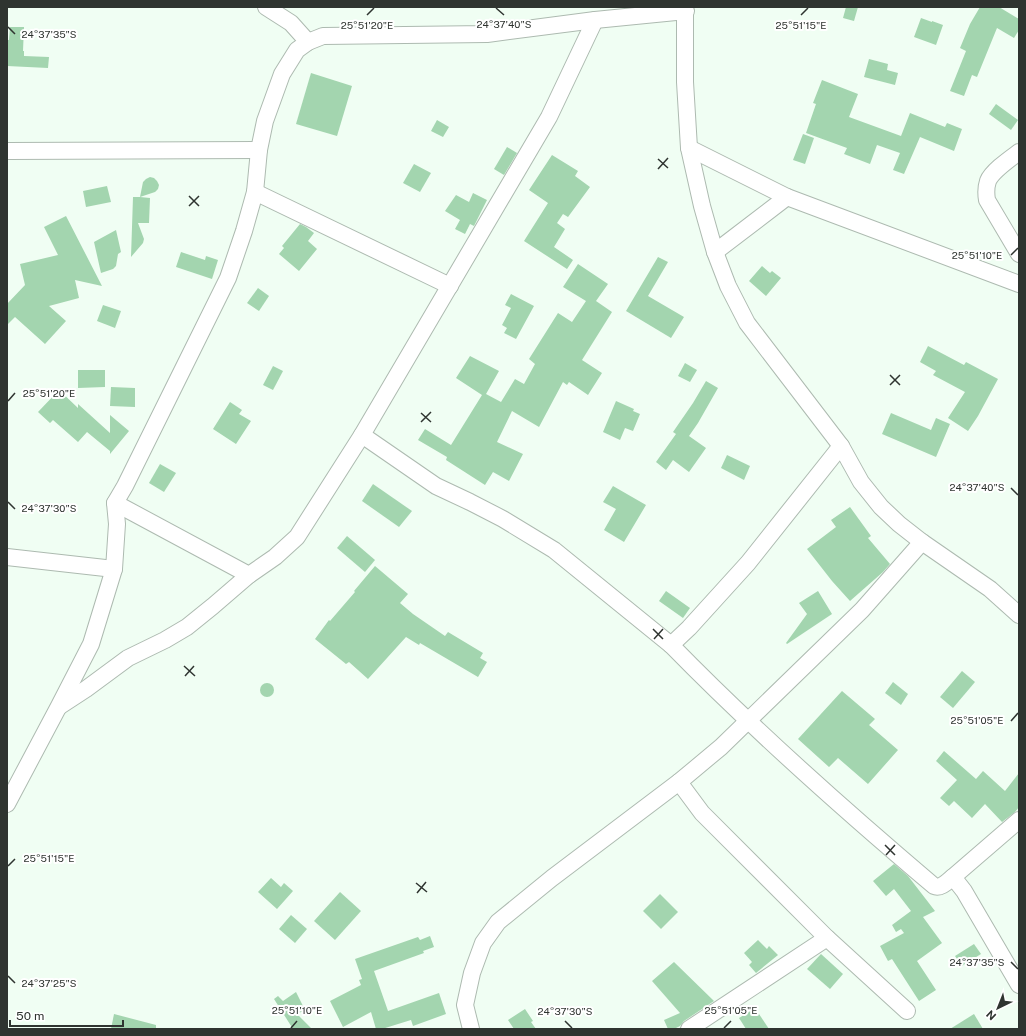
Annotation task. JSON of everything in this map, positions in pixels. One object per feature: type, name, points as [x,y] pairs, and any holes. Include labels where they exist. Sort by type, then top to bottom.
[{"type":"street","points":[[266,7],[290,22],[308,42]]},
{"type":"street","points":[[7,804],[91,644],[114,569],[117,524],[115,503],[125,486],[228,278],[256,192],[259,150],[265,121],[282,74],[297,50],[308,42],[323,36],[487,34],[686,9],[685,82],[689,148],[702,206],[715,252],[728,286],[747,324],[841,446],[861,482],[881,507],[899,524],[922,542],[990,589],[1019,615]]},
{"type":"street","points":[[59,706],[128,658],[165,640],[187,627],[249,575],[275,557],[297,537],[362,435],[549,117],[595,20]]},
{"type":"street","points":[[689,148],[787,197],[1019,284]]},
{"type":"street","points":[[7,151],[259,150]]},
{"type":"street","points":[[1019,152],[997,170],[988,180],[986,192],[987,200],[1019,254]]},
{"type":"street","points":[[256,192],[450,286]]},
{"type":"street","points":[[715,252],[787,197]]},
{"type":"street","points":[[362,435],[436,486],[504,519],[554,550],[671,645],[708,683],[860,823],[934,886],[940,887],[953,877],[1019,820]]},
{"type":"street","points":[[671,645],[689,628],[748,563],[841,446]]},
{"type":"street","points":[[115,503],[249,575]]},
{"type":"street","points":[[471,1029],[465,1005],[472,974],[483,942],[498,922],[552,878],[679,782],[721,747],[862,610],[922,542]]},
{"type":"street","points":[[7,557],[114,569]]},
{"type":"street","points":[[990,589],[1019,599]]},
{"type":"street","points":[[679,782],[702,813],[827,938],[907,1011]]},
{"type":"street","points":[[953,877],[964,891],[1019,985]]},
{"type":"street","points":[[689,1029],[827,938]]},
{"type":"building","points":[[846,7],[858,7],[854,21],[843,18]]},
{"type":"building","points":[[980,7],[999,7],[1019,19],[1019,30],[1014,38],[997,28],[977,77],[972,75],[964,96],[950,91],[966,51],[960,48],[970,24]]},
{"type":"building","points":[[921,18],[943,25],[936,45],[914,37]]},
{"type":"building","points":[[10,27],[24,27],[24,56],[49,57],[48,68],[7,66],[7,40],[9,40]]},
{"type":"building","points":[[869,59],[888,64],[887,70],[898,73],[895,85],[864,77]]},
{"type":"building","points":[[311,73],[352,86],[337,136],[296,124]]},
{"type":"building","points":[[822,80],[858,94],[849,117],[901,136],[910,113],[945,127],[947,123],[962,129],[954,151],[920,137],[904,174],[893,170],[900,153],[877,145],[870,164],[844,154],[847,148],[806,133],[816,104],[813,103]]},
{"type":"building","points":[[996,104],[1018,120],[1011,130],[989,114]]},
{"type":"building","points":[[437,120],[449,127],[443,137],[431,131]]},
{"type":"building","points":[[803,134],[814,138],[805,164],[793,160]]},
{"type":"building","points":[[507,147],[517,153],[504,175],[494,169]]},
{"type":"building","points":[[552,155],[578,171],[575,176],[590,187],[568,217],[563,214],[557,223],[565,229],[554,247],[573,260],[567,269],[524,241],[548,203],[529,190]]},
{"type":"building","points":[[414,164],[431,173],[420,192],[403,183]]},
{"type":"building","points":[[150,177],[154,178],[159,185],[158,189],[155,192],[140,197],[143,182]]},
{"type":"building","points":[[107,186],[111,202],[86,207],[83,191]]},
{"type":"building","points":[[473,193],[487,200],[474,226],[470,224],[465,234],[455,229],[460,220],[445,211],[456,195],[469,202]]},
{"type":"building","points":[[133,197],[150,198],[149,223],[138,223],[144,239],[143,243],[131,257]]},
{"type":"building","points":[[66,216],[102,286],[75,280],[79,298],[49,306],[66,321],[45,344],[15,317],[7,325],[7,304],[25,285],[20,264],[58,255],[44,227]]},
{"type":"building","points":[[300,224],[314,233],[308,241],[317,249],[299,271],[279,254],[284,248],[282,246]]},
{"type":"building","points":[[116,230],[121,252],[118,254],[116,266],[113,269],[101,273],[94,242]]},
{"type":"building","points":[[181,252],[205,260],[206,256],[218,260],[212,279],[176,267]]},
{"type":"building","points":[[658,257],[668,262],[648,296],[684,317],[671,338],[626,311]]},
{"type":"building","points":[[578,264],[608,284],[596,301],[612,312],[582,360],[602,373],[588,395],[569,382],[567,385],[563,382],[539,427],[512,411],[497,442],[523,454],[509,481],[493,472],[485,485],[446,460],[447,457],[418,440],[425,429],[451,445],[482,395],[456,378],[470,356],[499,371],[486,394],[501,402],[515,379],[524,384],[535,364],[529,359],[558,313],[572,322],[586,301],[563,287]]},
{"type":"building","points":[[762,266],[770,273],[772,271],[781,278],[766,296],[749,281]]},
{"type":"building","points":[[258,288],[269,296],[259,311],[247,303]]},
{"type":"building","points":[[511,294],[534,306],[516,339],[504,333],[507,328],[502,325],[511,308],[505,305]]},
{"type":"building","points":[[103,305],[121,311],[115,328],[97,321]]},
{"type":"building","points":[[928,346],[964,365],[966,362],[998,379],[968,431],[948,418],[965,392],[933,375],[936,371],[920,362]]},
{"type":"building","points":[[685,363],[697,370],[690,382],[678,376]]},
{"type":"building","points":[[273,366],[283,371],[273,390],[263,385]]},
{"type":"building","points":[[78,370],[105,370],[105,387],[78,388]]},
{"type":"building","points":[[706,381],[718,388],[689,436],[706,448],[689,472],[673,460],[666,470],[656,462],[676,434],[673,432]]},
{"type":"building","points":[[111,387],[135,388],[135,407],[110,406]]},
{"type":"building","points":[[59,390],[78,408],[78,404],[110,433],[110,415],[129,431],[110,454],[110,451],[87,432],[78,442],[53,420],[50,423],[38,412]]},
{"type":"building","points":[[616,401],[634,409],[633,411],[640,414],[633,431],[625,428],[620,440],[603,432]]},
{"type":"building","points":[[230,402],[242,410],[239,414],[251,421],[236,444],[213,429]]},
{"type":"building","points":[[891,413],[931,430],[936,418],[950,424],[936,457],[882,434]]},
{"type":"building","points":[[727,455],[750,466],[744,480],[721,468]]},
{"type":"building","points":[[160,464],[176,473],[164,492],[149,483]]},
{"type":"building","points":[[373,484],[412,511],[399,527],[362,501]]},
{"type":"building","points":[[613,486],[646,505],[624,542],[604,530],[616,509],[603,502]]},
{"type":"building","points":[[850,507],[871,536],[868,538],[890,564],[850,601],[807,549],[836,527],[831,520]]},
{"type":"building","points":[[347,536],[375,560],[365,572],[337,548]]},
{"type":"building","points":[[375,566],[408,594],[400,603],[413,614],[445,636],[448,632],[483,653],[480,658],[487,662],[478,677],[420,643],[419,645],[406,637],[368,679],[349,662],[346,664],[315,639],[329,620],[330,621],[355,592],[354,591]]},
{"type":"building","points":[[666,591],[690,608],[683,618],[659,601]]},
{"type":"building","points":[[818,591],[832,614],[787,644],[786,643],[807,614],[799,603]]},
{"type":"building","points":[[962,671],[975,682],[953,708],[940,697]]},
{"type":"building","points":[[893,682],[908,694],[901,705],[885,693]]},
{"type":"building","points":[[267,683],[272,685],[274,690],[272,695],[267,697],[262,695],[260,690],[262,685]]},
{"type":"building","points":[[842,691],[875,719],[869,725],[898,750],[868,784],[838,758],[829,767],[798,739]]},
{"type":"building","points":[[944,751],[976,779],[983,771],[1005,791],[1019,773],[1019,807],[1015,812],[1002,822],[985,804],[972,818],[954,801],[949,806],[940,798],[957,780],[936,761]]},
{"type":"building","points":[[894,864],[908,876],[935,911],[923,917],[942,943],[917,961],[936,990],[919,1001],[892,959],[888,961],[880,946],[904,933],[901,929],[896,932],[892,925],[911,911],[894,889],[886,896],[873,881]]},
{"type":"building","points":[[271,878],[281,887],[284,883],[293,891],[277,909],[258,892]]},
{"type":"building","points":[[340,892],[361,911],[335,940],[314,921]]},
{"type":"building","points":[[660,894],[678,912],[661,929],[643,911]]},
{"type":"building","points":[[291,915],[307,929],[295,943],[279,929]]},
{"type":"building","points":[[430,936],[434,947],[423,951],[424,953],[374,971],[388,1011],[439,993],[446,1014],[413,1026],[411,1020],[382,1029],[376,1029],[371,1012],[343,1027],[330,1001],[361,985],[359,980],[362,979],[355,959],[418,937],[420,940]]},
{"type":"building","points":[[758,940],[767,949],[769,946],[778,955],[756,973],[749,965],[752,962],[744,953]]},
{"type":"building","points":[[974,944],[981,954],[962,966],[955,956]]},
{"type":"building","points":[[821,954],[843,974],[830,989],[807,969]]},
{"type":"building","points":[[674,962],[714,1001],[684,1021],[680,1026],[674,1029],[668,1029],[664,1020],[680,1013],[652,981]]},
{"type":"building","points":[[296,992],[305,1010],[297,1014],[312,1029],[293,1029],[274,999],[278,996],[283,1001]]},
{"type":"building","points":[[755,1008],[769,1029],[746,1029],[739,1018]]},
{"type":"building","points":[[525,1009],[533,1021],[531,1022],[536,1029],[514,1029],[508,1020]]},
{"type":"building","points":[[114,1014],[156,1025],[156,1029],[111,1029]]},
{"type":"building","points":[[974,1014],[983,1029],[950,1029]]}]
